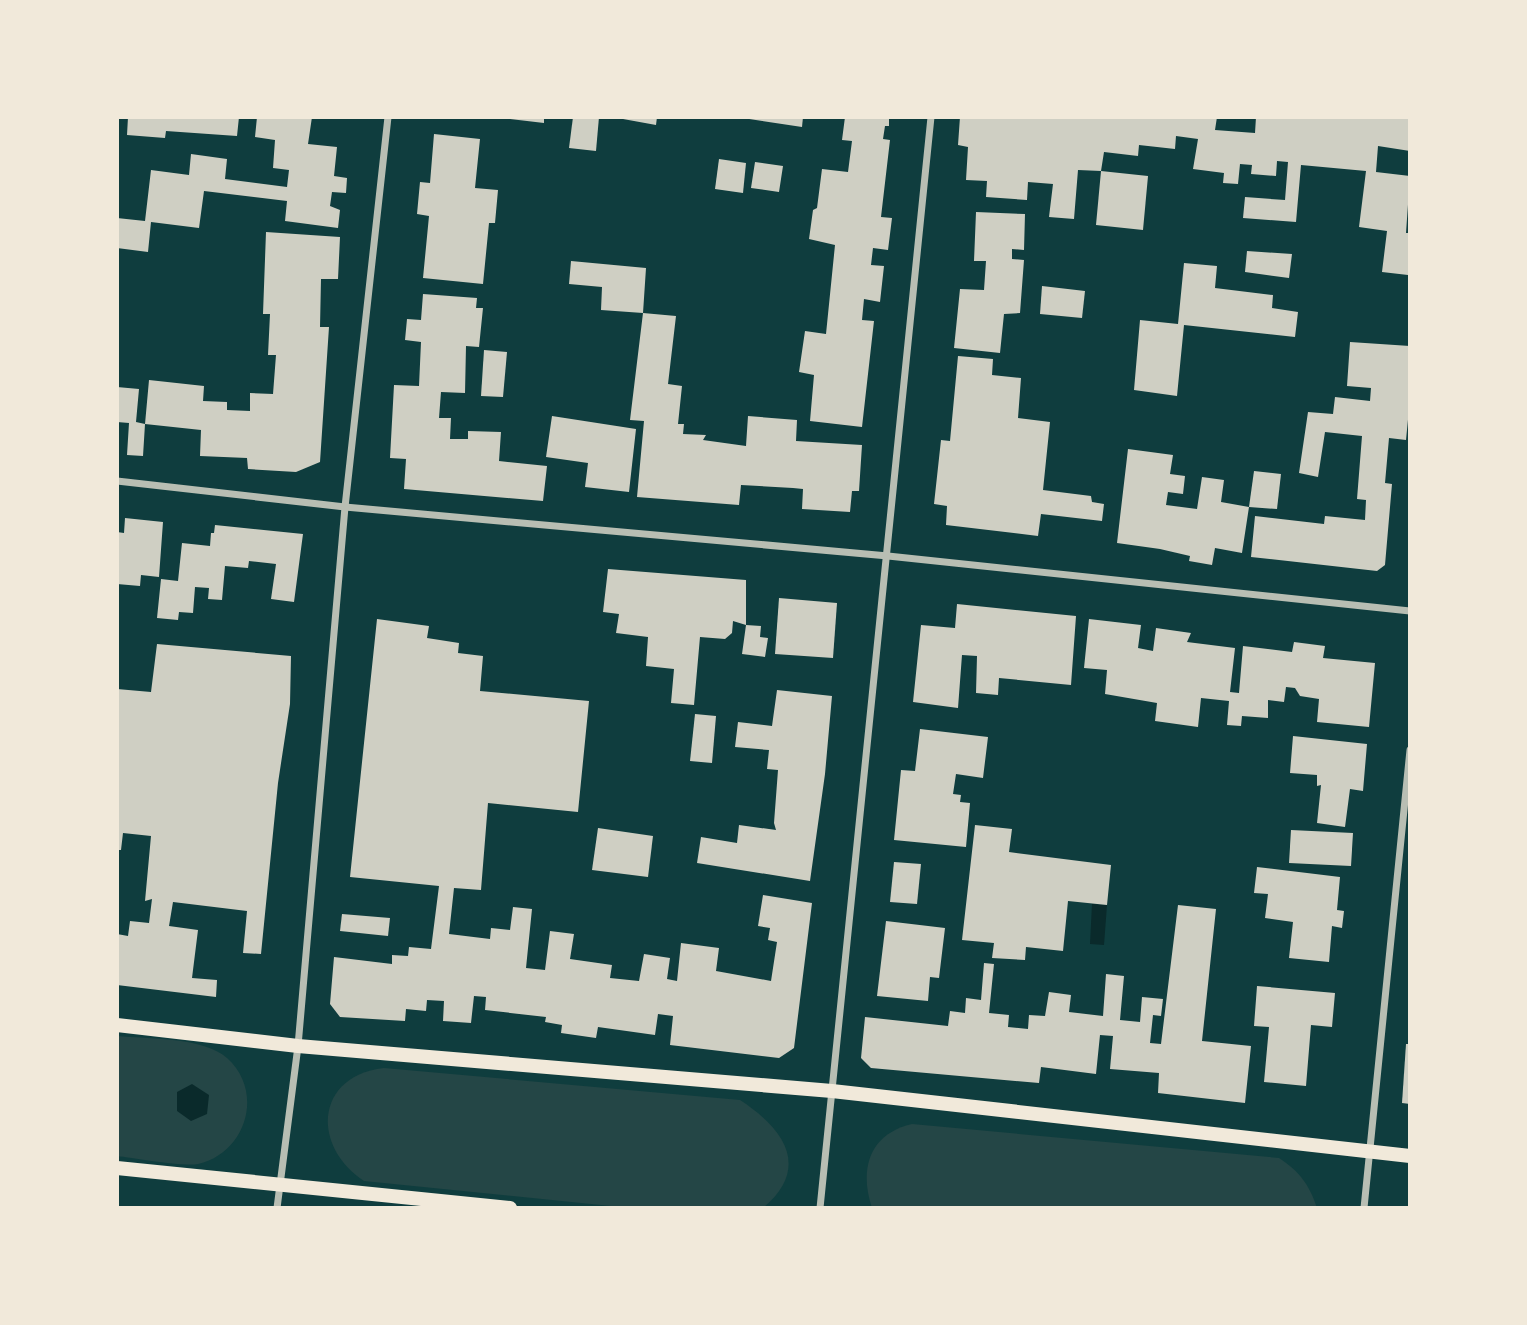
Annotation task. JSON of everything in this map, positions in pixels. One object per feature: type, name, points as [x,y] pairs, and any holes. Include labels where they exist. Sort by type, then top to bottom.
[{"type":"main road","points":[[117,1025],[298,1046],[832,1091],[1410,1156]]},
{"type":"main road","points":[[117,1168],[510,1208]]},
{"type":"street","points":[[277,1208],[298,1046],[345,507],[388,117]]},
{"type":"street","points":[[820,1208],[931,117]]},
{"type":"street","points":[[117,481],[345,507],[888,556],[1410,611]]},
{"type":"street","points":[[1364,1208],[1410,750]]},
{"type":"shaded area","points":[[1092,904],[1107,905],[1104,945],[1090,944]]},
{"type":"shaded area","points":[[117,1036],[190,1043],[217,1051],[227,1058],[239,1072],[245,1087],[247,1104],[245,1120],[228,1148],[215,1158],[191,1165],[117,1156]]},
{"type":"shaded area","points":[[384,1068],[740,1100],[769,1123],[779,1136],[789,1163],[786,1178],[778,1193],[763,1208],[630,1208],[364,1181],[347,1166],[335,1150],[329,1132],[328,1114],[333,1098],[344,1084],[361,1074]]},
{"type":"shaded area","points":[[192,1084],[209,1095],[207,1114],[191,1121],[177,1111],[177,1092]]},
{"type":"shaded area","points":[[912,1124],[1279,1158],[1302,1179],[1317,1208],[872,1208],[867,1180],[871,1155],[886,1136]]},
{"type":"building","points":[[128,117],[239,117],[237,136],[166,131],[165,138],[127,135]]},
{"type":"building","points":[[257,117],[312,117],[308,144],[337,147],[334,176],[347,178],[346,193],[332,192],[330,206],[340,210],[338,228],[285,221],[287,201],[204,191],[199,228],[151,222],[148,252],[117,248],[117,218],[145,221],[151,170],[189,175],[191,154],[227,159],[225,179],[287,187],[289,170],[273,168],[275,140],[255,137]]},
{"type":"building","points":[[544,117],[544,123],[510,119]]},
{"type":"building","points":[[573,117],[599,117],[596,151],[569,148]]},
{"type":"building","points":[[612,117],[657,117],[656,125]]},
{"type":"building","points":[[736,117],[803,117],[802,127]]},
{"type":"building","points":[[845,117],[889,117],[889,126],[885,126],[883,139],[890,140],[881,217],[892,218],[888,250],[873,248],[871,265],[884,266],[880,302],[864,299],[862,320],[874,321],[862,427],[810,421],[814,375],[799,372],[805,331],[826,334],[835,245],[809,239],[813,210],[817,208],[822,169],[848,172],[852,141],[842,140]]},
{"type":"building","points":[[960,117],[1217,117],[1215,130],[1255,133],[1256,117],[1410,117],[1410,151],[1378,146],[1376,172],[1410,176],[1406,233],[1410,233],[1408,275],[1382,272],[1387,231],[1359,227],[1366,171],[1301,165],[1296,222],[1243,218],[1245,197],[1285,200],[1288,162],[1277,161],[1276,176],[1251,174],[1252,165],[1240,164],[1238,184],[1223,183],[1224,173],[1193,169],[1198,139],[1176,136],[1175,149],[1139,145],[1138,156],[1104,152],[1101,171],[1078,170],[1074,219],[1049,217],[1053,184],[1028,182],[1027,200],[986,197],[987,181],[966,180],[968,147],[958,145]]},
{"type":"building","points":[[434,134],[480,139],[475,188],[498,190],[495,223],[489,223],[483,284],[423,278],[429,216],[417,214],[420,182],[430,183]]},
{"type":"building","points":[[719,159],[746,163],[743,193],[715,189]]},
{"type":"building","points":[[755,162],[783,166],[779,192],[751,188]]},
{"type":"building","points":[[1101,171],[1148,176],[1143,230],[1096,225]]},
{"type":"building","points":[[976,212],[1025,214],[1024,250],[1012,249],[1012,259],[1024,260],[1020,313],[1004,314],[1000,353],[954,348],[960,289],[984,290],[986,261],[974,261]]},
{"type":"building","points":[[266,232],[340,237],[338,279],[321,279],[320,327],[329,327],[320,462],[296,472],[248,469],[247,458],[200,456],[201,430],[145,424],[149,380],[204,386],[203,401],[227,402],[227,410],[250,411],[250,393],[273,394],[276,355],[268,355],[270,314],[263,314]]},
{"type":"building","points":[[1247,251],[1292,254],[1289,278],[1245,272]]},
{"type":"building","points":[[571,261],[646,268],[643,313],[601,310],[602,287],[569,284]]},
{"type":"building","points":[[1184,263],[1217,266],[1215,288],[1273,295],[1272,308],[1298,312],[1295,337],[1184,325],[1177,396],[1134,390],[1140,320],[1178,324]]},
{"type":"building","points":[[1042,286],[1085,291],[1082,318],[1040,314]]},
{"type":"building","points":[[423,294],[477,298],[476,308],[483,308],[479,347],[466,346],[465,393],[441,392],[439,418],[451,418],[450,439],[468,439],[468,431],[501,432],[499,461],[547,466],[543,501],[404,489],[406,459],[390,458],[394,385],[419,386],[421,342],[405,340],[407,319],[421,320]]},
{"type":"building","points":[[643,313],[676,316],[668,384],[682,386],[678,424],[684,424],[683,434],[706,435],[703,440],[746,446],[748,416],[797,420],[796,441],[862,445],[859,491],[852,491],[850,512],[802,509],[803,489],[793,488],[741,485],[739,505],[637,497],[644,421],[630,420]]},
{"type":"building","points":[[1350,342],[1410,346],[1410,399],[1406,440],[1389,438],[1385,483],[1392,484],[1385,565],[1377,571],[1251,557],[1255,516],[1324,524],[1325,516],[1365,520],[1366,500],[1357,499],[1362,436],[1325,432],[1318,477],[1299,473],[1308,412],[1333,414],[1335,397],[1370,401],[1371,388],[1347,386]]},
{"type":"building","points":[[484,350],[507,352],[503,397],[481,396]]},
{"type":"building","points":[[958,356],[993,359],[992,375],[1021,378],[1018,418],[1050,422],[1043,490],[1091,496],[1092,502],[1104,504],[1102,521],[1041,514],[1038,536],[946,525],[947,506],[934,504],[941,440],[950,441]]},
{"type":"building","points":[[117,387],[139,389],[136,422],[145,424],[143,456],[127,455],[129,423],[117,422]]},
{"type":"building","points":[[552,416],[636,429],[629,492],[585,487],[588,463],[546,457]]},
{"type":"building","points":[[1128,449],[1173,455],[1170,474],[1185,476],[1183,494],[1168,492],[1166,505],[1197,509],[1202,477],[1224,480],[1221,502],[1249,507],[1242,553],[1215,548],[1212,565],[1189,561],[1190,556],[1160,549],[1117,543]]},
{"type":"building","points":[[1254,471],[1281,474],[1277,509],[1249,507]]},
{"type":"building","points":[[125,518],[163,522],[159,577],[141,575],[140,586],[117,584],[117,532],[124,533]]},
{"type":"building","points":[[215,525],[303,534],[294,602],[271,599],[276,564],[249,561],[248,568],[225,566],[222,600],[208,599],[209,588],[195,587],[193,613],[179,612],[178,620],[157,618],[161,579],[178,581],[182,543],[210,546]]},
{"type":"building","points":[[608,569],[746,580],[746,625],[733,621],[732,633],[725,639],[700,637],[694,705],[671,703],[674,669],[646,666],[648,637],[616,633],[619,614],[603,612]]},
{"type":"building","points":[[779,598],[837,603],[833,658],[775,654]]},
{"type":"building","points":[[957,604],[1076,616],[1071,685],[999,678],[998,695],[976,693],[977,656],[962,655],[958,708],[913,702],[921,625],[955,628]]},
{"type":"building","points":[[377,619],[429,626],[427,638],[459,643],[458,653],[483,656],[480,691],[589,701],[578,812],[488,803],[481,890],[454,888],[449,934],[490,939],[491,928],[510,930],[513,907],[532,909],[526,968],[545,970],[550,931],[574,934],[570,959],[612,965],[610,978],[639,981],[644,954],[670,958],[667,979],[677,981],[681,943],[719,948],[716,971],[771,981],[777,942],[768,940],[770,928],[758,926],[763,895],[812,903],[794,1048],[779,1058],[670,1045],[673,1016],[658,1014],[655,1035],[598,1027],[596,1038],[561,1033],[562,1025],[545,1022],[546,1017],[485,1010],[486,997],[474,996],[471,1023],[443,1021],[444,1001],[427,1000],[426,1011],[406,1009],[405,1021],[340,1017],[330,1004],[334,957],[392,964],[392,955],[408,956],[409,947],[431,949],[439,886],[350,877]]},
{"type":"building","points":[[1089,619],[1141,625],[1138,648],[1153,651],[1156,628],[1191,633],[1187,642],[1235,648],[1230,692],[1239,693],[1243,646],[1292,652],[1294,642],[1325,646],[1323,658],[1375,663],[1369,727],[1317,722],[1319,699],[1300,696],[1295,688],[1286,687],[1284,702],[1268,700],[1268,718],[1242,716],[1241,726],[1227,725],[1229,701],[1201,698],[1198,727],[1155,721],[1157,703],[1105,694],[1107,670],[1084,668]]},
{"type":"building","points":[[746,625],[761,626],[760,637],[768,638],[765,657],[742,654]]},
{"type":"building","points":[[157,644],[291,656],[290,704],[278,783],[261,954],[243,953],[247,911],[173,902],[169,926],[198,930],[192,978],[217,980],[216,997],[117,985],[117,934],[128,936],[130,921],[149,923],[152,899],[145,901],[151,836],[123,833],[121,850],[117,850],[117,689],[151,692]]},
{"type":"building","points":[[777,690],[832,696],[825,774],[810,881],[697,863],[701,837],[737,843],[739,825],[776,830],[774,823],[778,770],[767,769],[769,750],[735,747],[738,722],[772,726]]},
{"type":"building","points":[[695,714],[716,716],[712,763],[690,761]]},
{"type":"building","points":[[920,729],[988,737],[983,778],[956,774],[953,794],[961,795],[960,802],[970,803],[966,847],[894,840],[901,770],[915,771]]},
{"type":"building","points":[[1293,736],[1367,744],[1363,791],[1350,789],[1345,827],[1317,823],[1321,785],[1317,786],[1317,775],[1290,773]]},
{"type":"building","points":[[975,825],[1012,829],[1009,852],[1111,865],[1107,905],[1068,901],[1063,951],[1026,947],[1025,960],[992,958],[994,943],[962,940]]},
{"type":"building","points":[[598,828],[653,836],[648,877],[592,870]]},
{"type":"building","points":[[1291,830],[1353,833],[1351,866],[1289,863]]},
{"type":"building","points":[[894,862],[921,864],[917,904],[890,902]]},
{"type":"building","points":[[1257,867],[1340,877],[1337,910],[1344,911],[1342,928],[1332,926],[1329,962],[1289,958],[1293,922],[1265,918],[1268,894],[1254,893]]},
{"type":"building","points":[[1178,905],[1216,909],[1202,1041],[1251,1046],[1245,1103],[1158,1093],[1159,1073],[1110,1069],[1113,1036],[1100,1035],[1096,1074],[1041,1067],[1039,1083],[871,1068],[861,1058],[865,1017],[948,1026],[950,1011],[965,1013],[966,998],[981,1000],[984,963],[994,964],[989,1013],[1009,1015],[1008,1027],[1028,1029],[1029,1015],[1045,1016],[1049,992],[1071,995],[1069,1012],[1103,1016],[1106,974],[1124,976],[1120,1020],[1140,1022],[1142,997],[1163,999],[1161,1016],[1153,1015],[1150,1043],[1161,1044]]},
{"type":"building","points":[[342,914],[390,918],[388,936],[340,931]]},
{"type":"building","points":[[886,921],[945,928],[939,978],[930,977],[928,1001],[877,996]]},
{"type":"building","points":[[1257,986],[1335,993],[1332,1027],[1311,1025],[1306,1086],[1264,1082],[1269,1027],[1254,1026]]},
{"type":"building","points":[[1406,1044],[1410,1044],[1410,1104],[1402,1103]]}]
